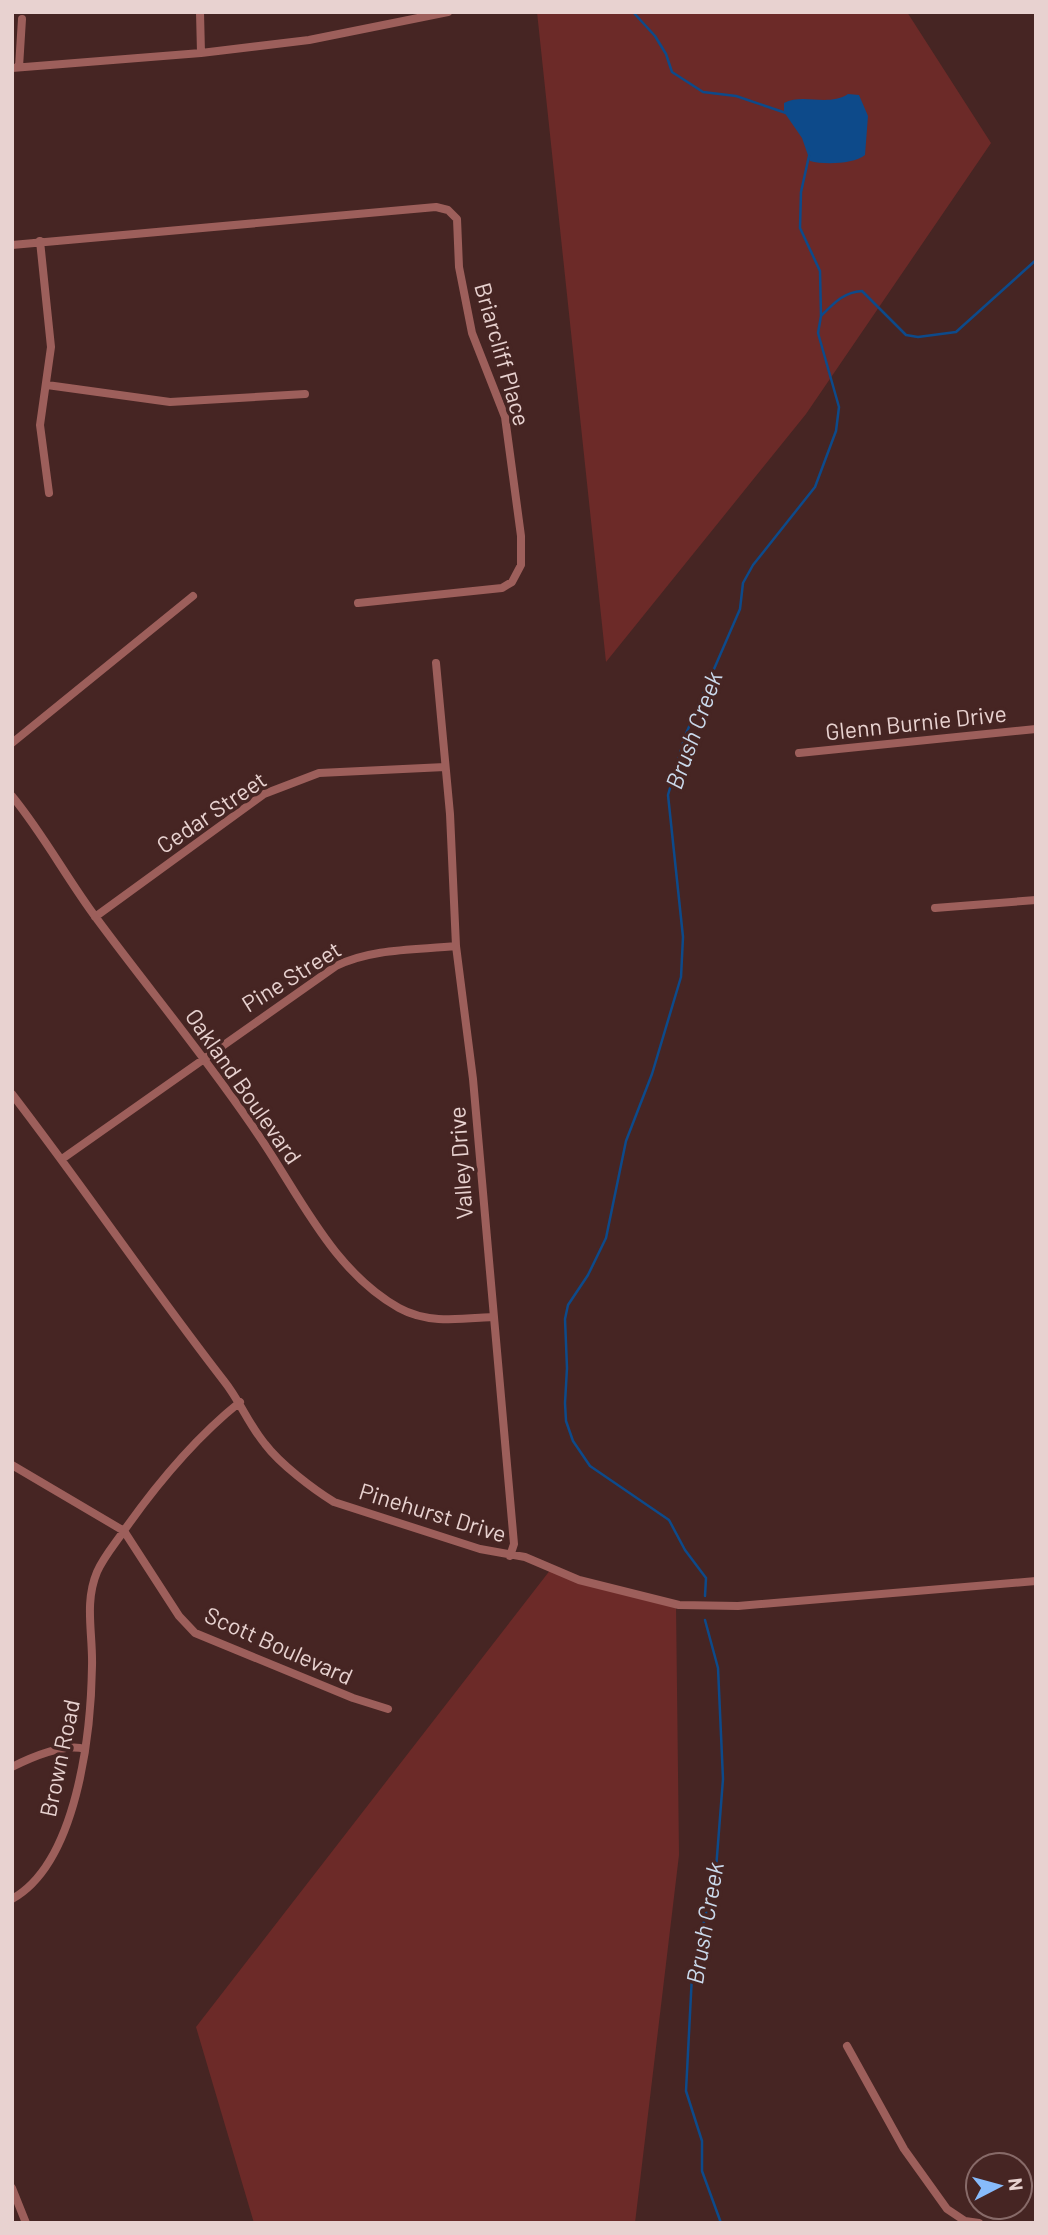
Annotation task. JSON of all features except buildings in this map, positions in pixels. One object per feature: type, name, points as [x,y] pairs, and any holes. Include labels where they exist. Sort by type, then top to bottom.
[{"type":"street","points":[[200,12],[201,53]]},
{"type":"street","points":[[22,19],[16,68],[201,53],[309,40],[448,12]]},
{"type":"street","name":"Briarcliff Place","points":[[12,245],[436,207],[447,210],[457,219],[459,267],[472,332],[505,417],[521,536],[521,565],[512,582],[502,587],[358,603]]},
{"type":"street","points":[[40,241],[51,347],[40,425],[49,493]]},
{"type":"street","points":[[47,385],[170,402],[306,394]]},
{"type":"street","points":[[12,743],[193,596]]},
{"type":"street","name":"Valley Drive","points":[[436,663],[456,946],[473,1079],[514,1544],[510,1556]]},
{"type":"street","name":"Glenn Burnie Drive","points":[[799,754],[1036,729]]},
{"type":"street","name":"Cedar Street","points":[[95,917],[264,794],[319,773],[445,767]]},
{"type":"street","name":"Oakland Boulevard","points":[[12,796],[41,831],[95,917],[260,1136],[328,1242],[366,1283],[396,1306],[418,1318],[492,1317]]},
{"type":"street","points":[[935,908],[1036,900]]},
{"type":"street","name":"Pine Street","points":[[62,1158],[265,1014],[349,960],[389,952],[456,946]]},
{"type":"street","name":"Pinehurst Drive","points":[[12,1094],[133,1255],[162,1301],[240,1402],[265,1445],[316,1490],[334,1502],[410,1528],[525,1558],[579,1580],[679,1605],[738,1606],[1036,1581]]},
{"type":"street","name":"Brown Road","points":[[12,1899],[34,1882],[51,1862],[70,1811],[92,1713],[93,1639],[88,1610],[97,1571],[124,1531],[211,1425],[240,1402]]},
{"type":"street","name":"Scott Boulevard","points":[[12,1465],[124,1531],[178,1616],[195,1633],[353,1698],[388,1709]]},
{"type":"street","points":[[12,1767],[76,1746],[85,1749]]},
{"type":"street","points":[[847,2046],[904,2149],[947,2209],[965,2221],[979,2223]]},
{"type":"street","points":[[12,2188],[26,2223]]},
{"type":"shaded area","points":[[537,12],[907,12],[991,143],[806,414],[606,662]]},
{"type":"shaded area","points":[[551,1569],[676,1604],[679,1855],[635,2223],[254,2223],[196,2027]]},
{"type":"water","points":[[848,94],[859,95],[868,116],[865,155],[839,163],[810,161],[802,138],[784,112],[784,103],[799,99],[840,98]]},
{"type":"waterway","name":"Brush Creek","points":[[633,12],[655,36],[666,54],[672,72],[703,92],[736,96],[786,113]]},
{"type":"waterway","name":"Brush Creek","points":[[705,1596],[706,1578],[685,1550],[669,1520],[590,1466],[573,1441],[566,1421],[565,1319],[568,1305],[588,1275],[606,1238],[626,1141],[652,1074],[681,977],[683,937],[668,795],[685,736],[740,609],[743,583],[753,565],[815,487],[836,431],[839,407],[818,333],[821,316],[820,271],[800,228],[801,192],[809,156]]},
{"type":"waterway","points":[[821,316],[845,296],[862,291],[906,335],[918,337],[956,332],[1036,260]]},
{"type":"waterway","name":"Brush Creek","points":[[705,1620],[718,1668],[723,1779],[716,1869],[692,1975],[686,2091],[702,2141],[702,2171],[721,2223]]}]
